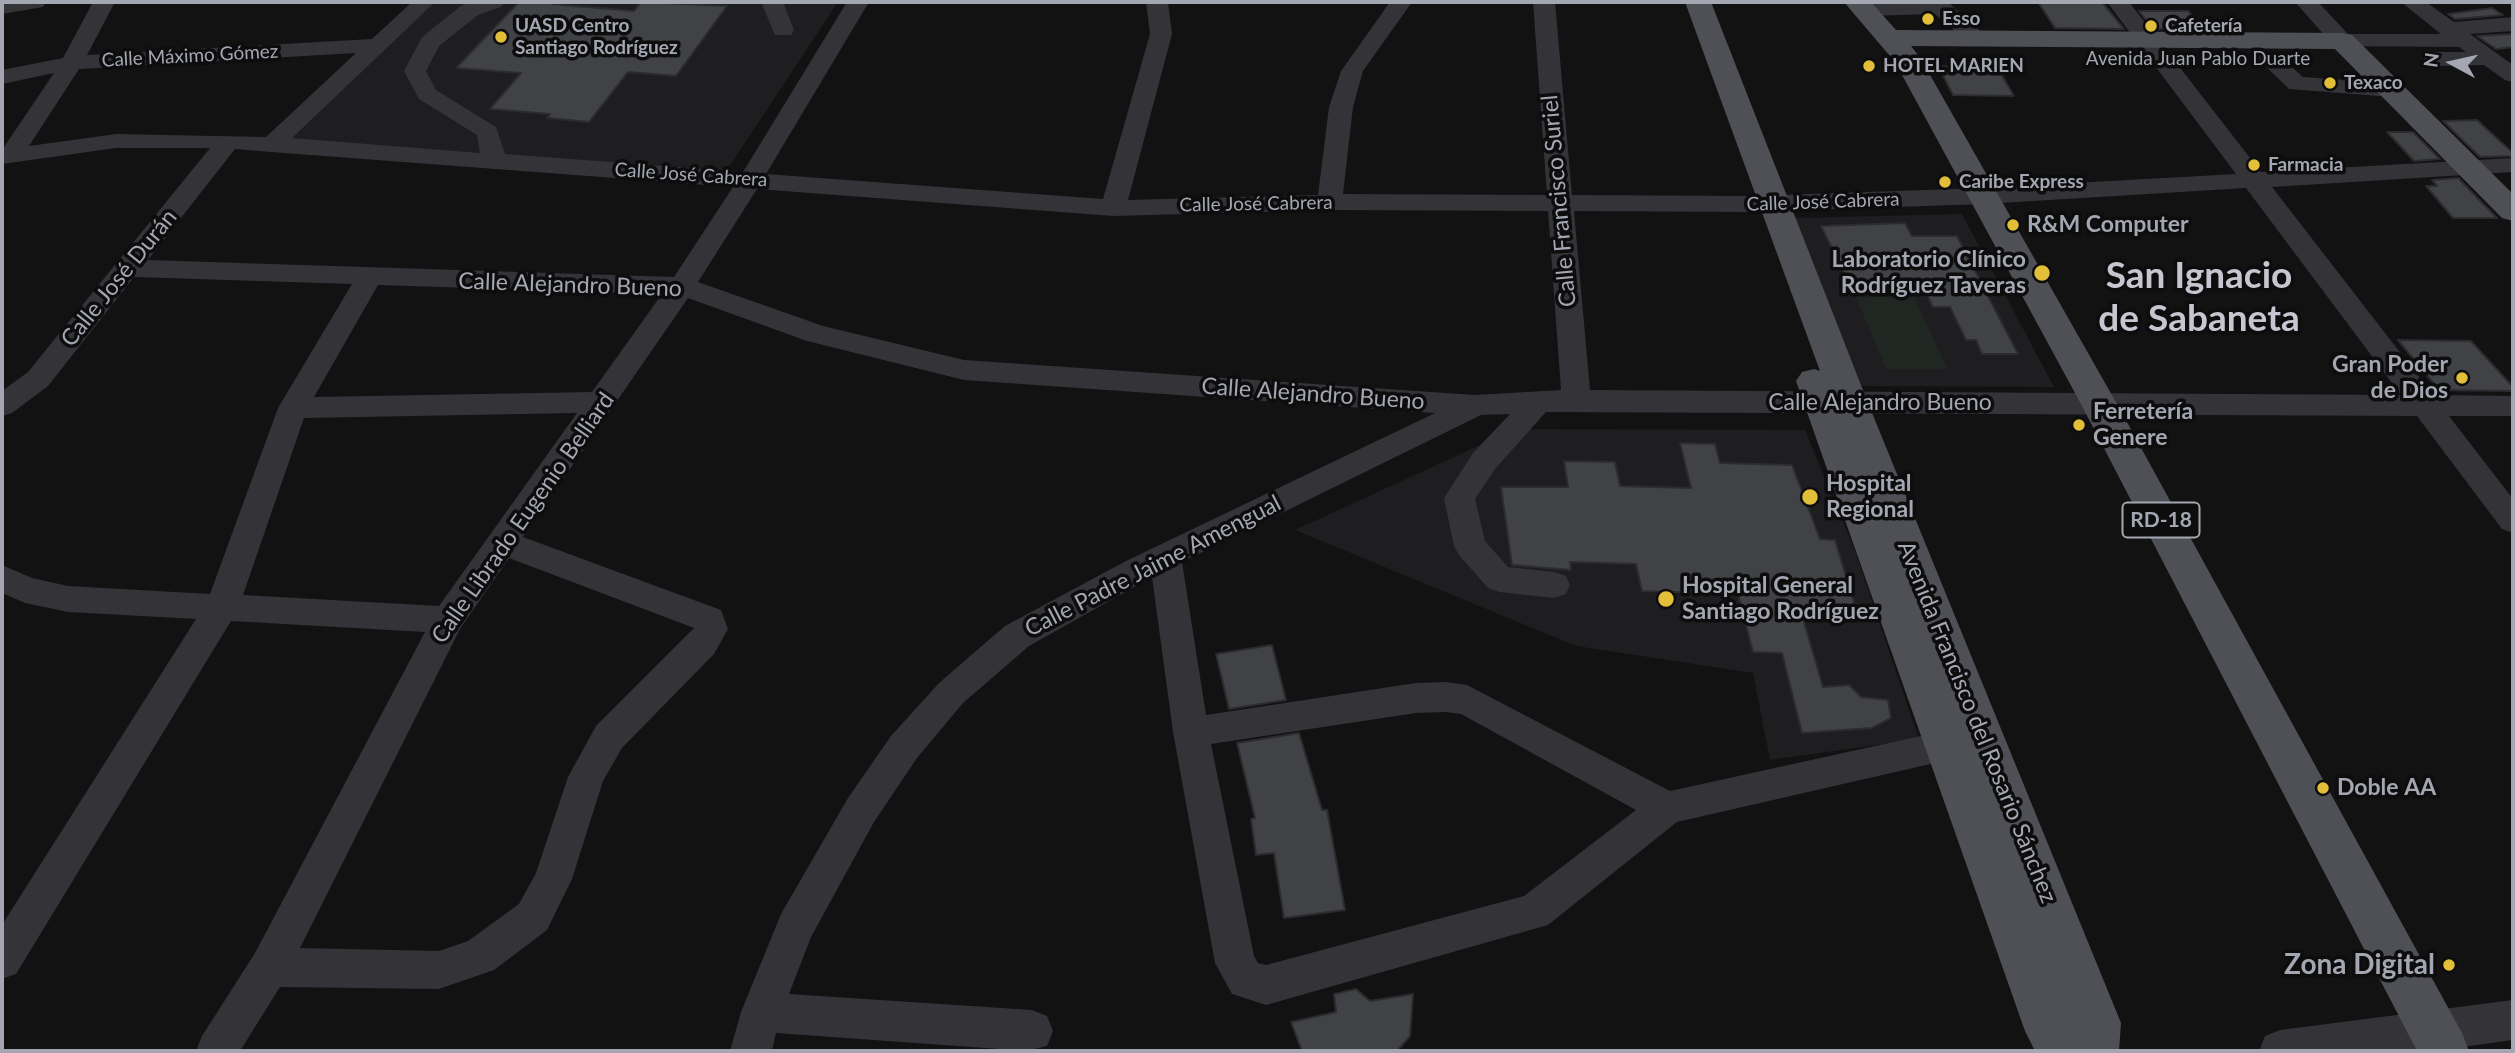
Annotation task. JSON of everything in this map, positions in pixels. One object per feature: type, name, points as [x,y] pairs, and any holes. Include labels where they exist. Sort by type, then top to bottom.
[{"type":"main road","name":"Avenida Francisco del Rosario Sánchez","points":[[1675,2],[1761,204],[1836,403],[2096,1023],[2094,1051]]},
{"type":"main road","name":"Avenida Francisco del Rosario Sánchez","points":[[1698,2],[1761,204]]},
{"type":"main road","name":"RD-18","points":[[1860,6],[1899,49],[1984,197],[2099,404],[2439,1042]]},
{"type":"main road","name":"Avenida Juan Pablo Duarte","points":[[1899,49],[1978,39],[2146,39],[2351,50]]},
{"type":"main road","name":"Avenida Juan Pablo Duarte","points":[[1899,49],[2164,60],[2269,59],[2351,50]]},
{"type":"main road","points":[[2351,50],[2513,211]]},
{"type":"main road","name":"Avenida Francisco del Rosario Sánchez","points":[[1836,403],[1948,746],[2050,1031],[2070,1051]]},
{"type":"street","points":[[2,8],[35,2]]},
{"type":"street","points":[[6,156],[72,63],[104,2]]},
{"type":"street","points":[[271,145],[424,2]]},
{"type":"street","points":[[493,2],[470,10],[430,42],[415,71],[427,94],[488,132],[494,161]]},
{"type":"street","points":[[772,2],[783,30]]},
{"type":"street","name":"Calle Librado Eugenio Belliard","points":[[217,1051],[269,967],[448,620],[682,286],[751,179],[858,2]]},
{"type":"street","points":[[1114,208],[1161,34],[1157,2]]},
{"type":"street","points":[[1330,202],[1341,107],[1352,71],[1401,2]]},
{"type":"street","name":"Calle Francisco Suriel","points":[[1544,2],[1576,400]]},
{"type":"street","points":[[2118,2],[2513,521]]},
{"type":"street","points":[[2306,2],[2351,50]]},
{"type":"street","points":[[2412,2],[2513,75]]},
{"type":"street","points":[[1860,6],[1940,7],[1978,39]]},
{"type":"street","name":"Avenida Juan Pablo Duarte","points":[[2351,50],[2513,24]]},
{"type":"street","name":"Calle Máximo Gómez","points":[[2,77],[72,63],[379,45]]},
{"type":"street","name":"Avenida Juan Pablo Duarte","points":[[2351,50],[2490,58]]},
{"type":"street","points":[[2269,59],[2297,84],[2392,90]]},
{"type":"street","name":"Calle José Cabrera","points":[[6,156],[116,141],[229,141],[1114,208],[1330,202],[1761,204],[1984,197],[2513,164]]},
{"type":"street","name":"Calle José Durán","points":[[2,407],[38,379],[229,141]]},
{"type":"street","name":"Calle Alejandro Bueno","points":[[126,268],[369,278],[682,286],[817,334],[964,370],[1475,405],[1576,400],[2513,406]]},
{"type":"street","points":[[2,960],[222,607],[293,408],[369,278]]},
{"type":"street","points":[[1539,401],[1484,461],[1459,498],[1470,546],[1499,579],[1554,585]]},
{"type":"street","points":[[293,408],[603,402]]},
{"type":"street","name":"Calle Padre Jaime Amengual","points":[[751,1051],[761,1012],[794,927],[861,810],[904,747],[951,693],[1017,636],[1165,556],[1475,405]]},
{"type":"street","points":[[269,967],[439,970],[480,957],[533,916],[553,878],[586,777],[609,737],[702,644],[711,629],[709,620],[503,543]]},
{"type":"street","points":[[1165,556],[1191,732],[1235,963],[1246,980],[1266,985],[1534,912],[1667,808],[1948,746]]},
{"type":"street","points":[[2,578],[25,590],[68,599],[448,620]]},
{"type":"street","points":[[1191,732],[1416,698],[1457,698],[1468,700],[1667,808]]},
{"type":"street","points":[[761,1012],[1032,1031]]},
{"type":"street","points":[[2280,1051],[2439,1042],[2513,1020]]},
{"type":"shaded area","points":[[434,2],[838,2],[725,173],[289,140]]},
{"type":"shaded area","points":[[1962,214],[2054,387],[1858,386],[1795,218]]},
{"type":"shaded area","points":[[1856,297],[1914,297],[1947,369],[1886,369]]},
{"type":"shaded area","name":"Hospital General Santiago Rodríguez","points":[[1515,429],[1805,430],[1855,551],[1919,739],[1770,760],[1753,673],[1576,646],[1295,530]]},
{"type":"building","points":[[519,2],[554,2],[552,4],[634,11],[641,2],[727,6],[676,76],[628,72],[589,122],[547,118],[550,114],[490,109],[521,73],[456,68]]},
{"type":"building","points":[[2038,2],[2102,2],[2124,29],[2055,28]]},
{"type":"building","points":[[2492,8],[2503,15],[2455,19],[2448,14]]},
{"type":"building","points":[[2139,11],[2188,11],[2203,29],[2153,29]]},
{"type":"building","points":[[2513,34],[2513,47],[2496,49],[2477,36]]},
{"type":"building","points":[[1938,66],[1997,67],[2014,96],[1953,95]]},
{"type":"building","points":[[2477,120],[2513,153],[2513,156],[2480,157],[2443,121]]},
{"type":"building","points":[[2387,132],[2413,132],[2440,159],[2414,161]]},
{"type":"building","points":[[2459,178],[2497,218],[2453,218],[2426,186],[2437,186],[2432,180]]},
{"type":"building","points":[[1905,223],[1912,236],[1957,236],[2018,354],[1982,354],[1976,340],[1966,340],[1950,307],[1933,307],[1923,287],[1852,289],[1821,226]]},
{"type":"building","points":[[2398,340],[2471,341],[2513,387],[2513,391],[2439,390]]},
{"type":"building","points":[[1680,443],[1715,444],[1720,463],[1792,465],[1820,539],[1835,540],[1858,616],[1802,615],[1823,687],[1849,685],[1861,697],[1888,700],[1891,718],[1872,728],[1802,733],[1782,653],[1753,652],[1738,594],[1642,591],[1636,564],[1570,562],[1571,570],[1512,565],[1501,487],[1568,487],[1564,461],[1615,462],[1620,486],[1691,488]]},
{"type":"building","points":[[1272,645],[1286,700],[1229,709],[1216,654]]},
{"type":"building","points":[[1299,733],[1322,810],[1327,810],[1345,910],[1284,918],[1274,853],[1256,855],[1251,819],[1255,818],[1237,743]]},
{"type":"building","points":[[1356,989],[1370,1001],[1413,994],[1410,1036],[1397,1051],[1302,1051],[1291,1022],[1336,1012],[1334,994]]},
{"type":"place","name":"Esso","points":[[1928,19]]},
{"type":"place","name":"Cafetería","points":[[2151,26]]},
{"type":"place","name":"UASD Centro Santiago Rodríguez","points":[[501,37]]},
{"type":"place","name":"HOTEL MARIEN","points":[[1869,66]]},
{"type":"place","name":"Texaco","points":[[2330,83]]},
{"type":"place","name":"Farmacia","points":[[2254,165]]},
{"type":"place","name":"Caribe Express","points":[[1945,182]]},
{"type":"place","name":"R&M Computer","points":[[2013,225]]},
{"type":"place","name":"Laboratorio Clínico Rodríguez Taveras","points":[[2042,273]]},
{"type":"place","name":"Gran Poder de Dios","points":[[2462,378]]},
{"type":"place","name":"Ferretería Genere","points":[[2079,425]]},
{"type":"place","name":"Hospital Regional","points":[[1810,497]]},
{"type":"place","name":"Hospital General Santiago Rodríguez","points":[[1666,599]]},
{"type":"place","name":"Doble AA","points":[[2323,788]]},
{"type":"place","name":"Zona Digital","points":[[2449,965]]},
{"type":"district","name":"San Ignacio de Sabaneta","points":[[2199,298]]}]
